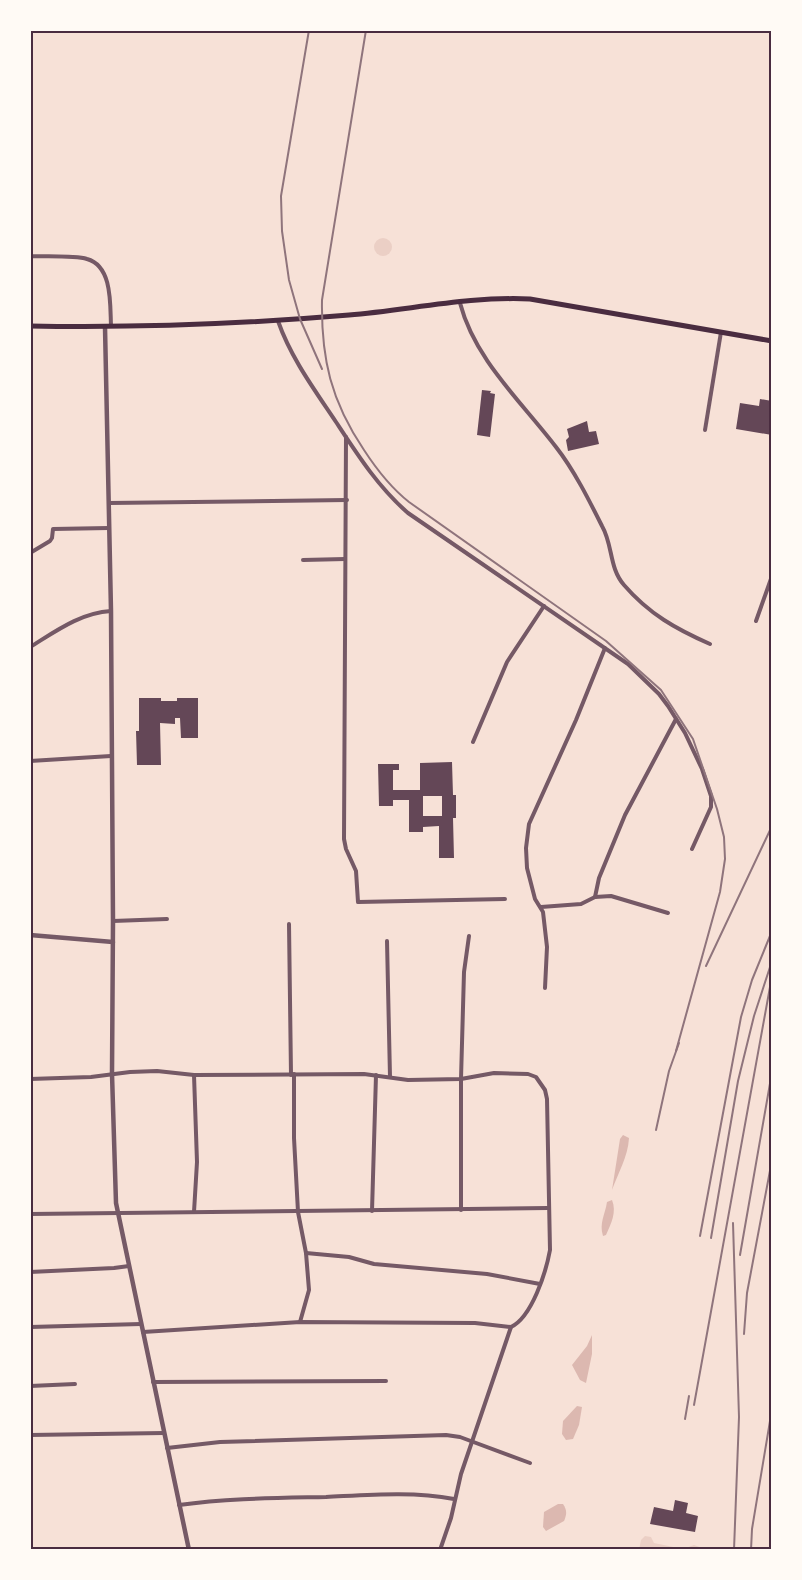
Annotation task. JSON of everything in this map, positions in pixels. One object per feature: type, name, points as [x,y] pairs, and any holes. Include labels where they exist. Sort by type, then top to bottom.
[{"type":"main road","points":[[30,326],[108,327],[278,320],[387,312],[509,298],[530,299],[772,341]]},
{"type":"street","points":[[30,256],[87,258],[96,263],[104,274],[110,296],[108,327],[114,1169],[118,1213],[189,1550]]},
{"type":"street","points":[[460,303],[468,328],[488,360],[513,395],[556,447],[571,471],[604,529],[613,568],[623,585],[661,620],[710,644]]},
{"type":"street","points":[[278,320],[287,345],[346,436],[376,481],[398,504],[628,664],[658,694],[676,718],[692,746],[702,769],[712,803],[692,849]]},
{"type":"street","points":[[705,430],[721,332]]},
{"type":"street","points":[[346,436],[344,839],[356,871],[358,902],[505,899]]},
{"type":"street","points":[[109,503],[347,500]]},
{"type":"street","points":[[30,553],[50,541],[52,529],[109,528]]},
{"type":"street","points":[[303,560],[345,559]]},
{"type":"street","points":[[756,621],[772,576]]},
{"type":"street","points":[[473,742],[507,662],[544,606]]},
{"type":"street","points":[[30,647],[85,615],[111,611]]},
{"type":"street","points":[[545,988],[547,947],[541,907],[535,899],[527,868],[526,848],[529,824],[576,720],[605,648]]},
{"type":"street","points":[[595,897],[599,878],[626,815],[676,718]]},
{"type":"street","points":[[30,761],[111,756]]},
{"type":"street","points":[[541,907],[581,904],[595,897],[611,896],[668,913]]},
{"type":"street","points":[[113,921],[167,920]]},
{"type":"street","points":[[289,924],[298,1212],[306,1253],[309,1290],[300,1322]]},
{"type":"street","points":[[30,935],[113,942]]},
{"type":"street","points":[[462,1209],[460,1078],[464,972],[469,936]]},
{"type":"street","points":[[387,941],[390,1077]]},
{"type":"street","points":[[30,1078],[91,1077],[158,1071],[194,1075],[376,1075],[408,1080],[506,1073],[528,1074],[536,1077],[545,1090],[547,1099],[550,1250],[540,1284],[522,1319],[511,1327],[479,1419],[440,1550]]},
{"type":"street","points":[[194,1075],[197,1162],[194,1212]]},
{"type":"street","points":[[372,1211],[376,1075]]},
{"type":"street","points":[[30,1214],[548,1208]]},
{"type":"street","points":[[306,1253],[349,1257],[374,1263],[487,1274],[540,1284]]},
{"type":"street","points":[[30,1272],[129,1266]]},
{"type":"street","points":[[143,1332],[300,1322],[475,1323],[511,1327]]},
{"type":"street","points":[[30,1327],[141,1324]]},
{"type":"street","points":[[153,1382],[386,1381]]},
{"type":"street","points":[[30,1386],[75,1384]]},
{"type":"street","points":[[30,1435],[164,1433]]},
{"type":"street","points":[[167,1448],[220,1442],[446,1435],[460,1437],[530,1463]]},
{"type":"street","points":[[179,1505],[223,1500],[391,1495],[421,1495],[454,1499]]},
{"type":"shaded area","points":[[379,238],[387,238],[392,243],[390,254],[379,256],[374,251],[374,243]]},
{"type":"shaded area","points":[[623,1135],[629,1138],[628,1145],[612,1190],[620,1139]]},
{"type":"shaded area","points":[[612,1200],[613,1218],[606,1235],[603,1236],[602,1227],[607,1202]]},
{"type":"shaded area","points":[[592,1335],[592,1354],[586,1383],[580,1380],[572,1365],[587,1346]]},
{"type":"shaded area","points":[[577,1406],[582,1407],[579,1425],[573,1439],[566,1440],[562,1434],[563,1421]]},
{"type":"shaded area","points":[[558,1504],[563,1504],[565,1508],[564,1521],[546,1531],[543,1527],[544,1512]]},
{"type":"shaded area","points":[[645,1536],[651,1537],[654,1543],[683,1549],[694,1545],[708,1550],[639,1550],[641,1540]]},
{"type":"building","points":[[482,390],[495,394],[490,437],[477,435]]},
{"type":"building","points":[[760,399],[772,401],[772,435],[736,429],[740,403],[759,406]]},
{"type":"building","points":[[587,421],[589,432],[596,431],[599,444],[568,451],[567,429]]},
{"type":"building","points":[[139,698],[177,701],[177,698],[198,698],[198,738],[181,738],[180,718],[175,718],[175,724],[160,723],[161,765],[137,765],[136,731],[139,731]]},
{"type":"building","points":[[452,762],[453,795],[456,795],[456,818],[453,818],[454,858],[439,858],[439,826],[423,827],[423,832],[409,832],[409,800],[393,800],[393,806],[379,806],[378,764],[399,764],[399,770],[393,770],[393,790],[420,790],[420,763]],"holes":[[[423,796],[442,796],[442,816],[423,816]]]},
{"type":"building","points":[[675,1500],[688,1503],[686,1513],[698,1516],[695,1532],[650,1524],[654,1507],[673,1511]]},
{"type":"railway","points":[[309,30],[281,196],[282,231],[289,280],[300,319],[322,369]]},
{"type":"railway","points":[[366,30],[322,300],[324,341],[330,379],[343,414],[353,432],[384,478],[396,490],[409,502],[606,641],[661,690],[693,739],[717,809],[724,837],[725,859],[720,892],[676,1051]]},
{"type":"railway","points":[[706,966],[772,826]]},
{"type":"railway","points":[[700,1236],[741,1017],[752,980],[772,931]]},
{"type":"railway","points":[[711,1238],[738,1081],[754,1016],[772,961]]},
{"type":"railway","points":[[694,1405],[772,976]]},
{"type":"railway","points":[[656,1130],[669,1071],[679,1043]]},
{"type":"railway","points":[[740,1255],[772,1072]]},
{"type":"railway","points":[[744,1334],[747,1293],[772,1160]]},
{"type":"railway","points":[[733,1223],[739,1417],[734,1550]]},
{"type":"railway","points":[[685,1419],[689,1396]]},
{"type":"railway","points":[[751,1550],[752,1529],[772,1409]]}]
